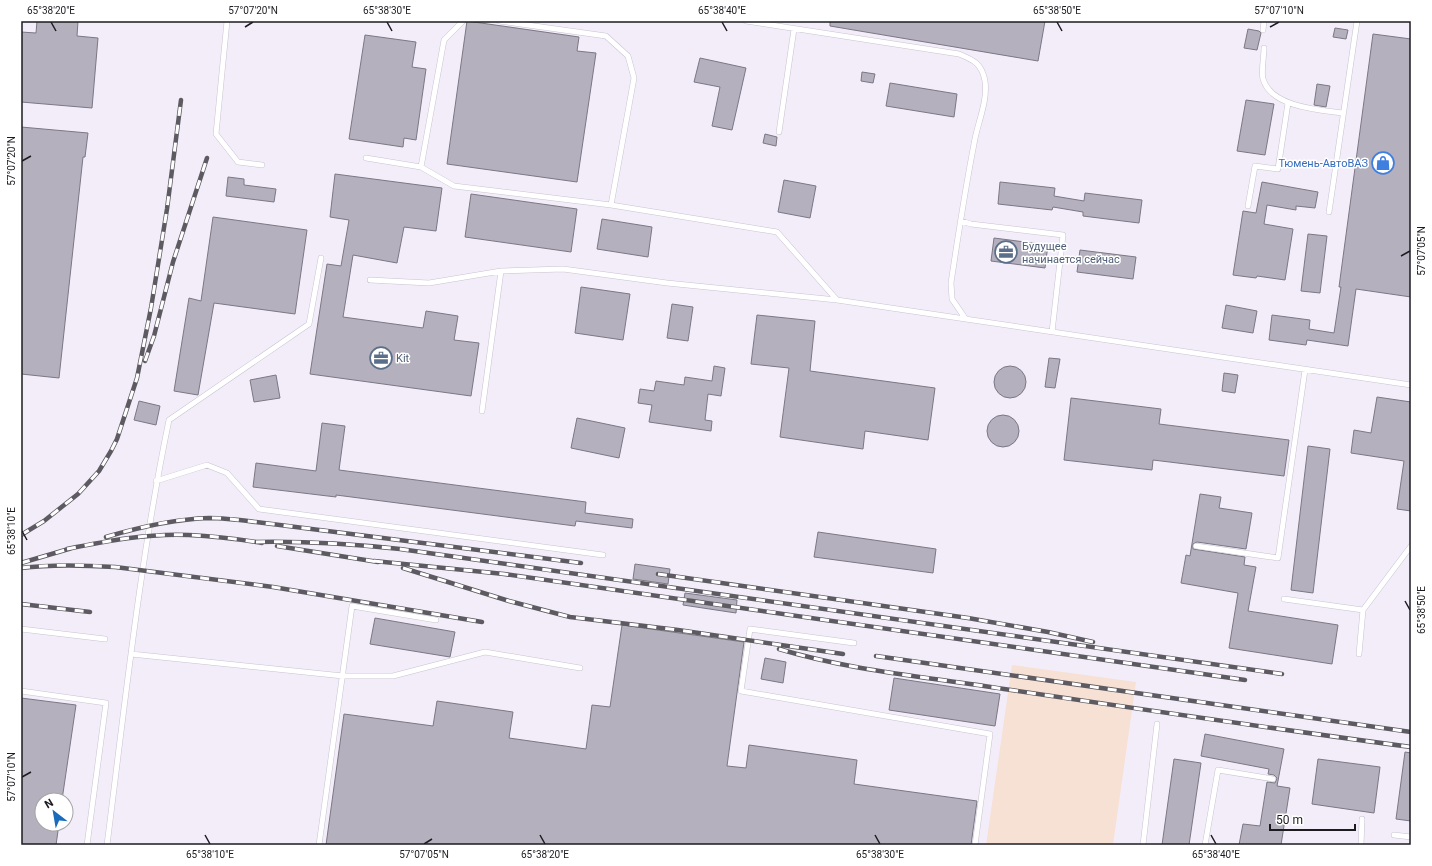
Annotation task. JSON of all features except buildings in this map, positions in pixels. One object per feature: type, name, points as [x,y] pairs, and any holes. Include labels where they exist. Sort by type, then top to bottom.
[{"type":"lane","points":[[228,21],[216,134],[238,162],[262,165]]},
{"type":"lane","points":[[421,167],[444,40],[463,21]]},
{"type":"lane","points":[[498,21],[606,36],[628,56],[634,78],[611,205]]},
{"type":"lane","points":[[746,21],[771,23],[959,54],[973,60],[981,70],[985,82],[984,99],[974,142],[951,283],[952,299],[965,318]]},
{"type":"lane","points":[[1263,30],[1264,21]]},
{"type":"lane","points":[[1329,212],[1357,21]]},
{"type":"lane","points":[[779,132],[794,28]]},
{"type":"lane","points":[[1264,48],[1262,78],[1268,91],[1288,103],[1343,113]]},
{"type":"lane","points":[[1248,206],[1255,166],[1278,169],[1288,103]]},
{"type":"lane","points":[[366,158],[421,167],[454,186],[611,205],[777,232],[837,300]]},
{"type":"lane","points":[[961,221],[971,224],[1063,235],[1052,332]]},
{"type":"lane","points":[[107,845],[131,654],[156,481],[169,420],[309,324],[321,258]]},
{"type":"lane","points":[[370,280],[429,283],[501,271],[563,269],[666,283],[837,300],[1411,385]]},
{"type":"lane","points":[[482,411],[501,271]]},
{"type":"lane","points":[[1196,546],[1278,558],[1305,370]]},
{"type":"lane","points":[[156,481],[207,465],[227,473],[259,509],[603,555]]},
{"type":"lane","points":[[1359,654],[1362,610],[1411,546]]},
{"type":"lane","points":[[1284,599],[1362,610]]},
{"type":"lane","points":[[319,845],[352,606],[436,620]]},
{"type":"lane","points":[[21,629],[105,639]]},
{"type":"lane","points":[[854,643],[750,629],[741,691],[990,734],[974,845]]},
{"type":"lane","points":[[131,654],[342,676],[393,676],[485,652],[580,668]]},
{"type":"lane","points":[[21,690],[106,703],[87,845]]},
{"type":"lane","points":[[1142,845],[1157,724]]},
{"type":"lane","points":[[1205,845],[1218,770],[1273,779]]},
{"type":"lane","points":[[1361,845],[1362,819]]},
{"type":"lane","points":[[1394,835],[1411,837]]},
{"type":"shaded area","points":[[1012,665],[1136,682],[1113,845],[986,845]]},
{"type":"railway","points":[[21,535],[44,521],[78,494],[99,471],[117,439],[137,378],[151,308],[167,209],[181,100]]},
{"type":"railway","points":[[145,361],[154,336],[173,262],[207,158]]},
{"type":"railway","points":[[106,537],[170,522],[221,518],[581,563]]},
{"type":"railway","points":[[67,549],[128,538],[158,535],[198,535],[262,543]]},
{"type":"railway","points":[[256,542],[328,543],[400,549],[1282,674]]},
{"type":"railway","points":[[277,546],[378,562]]},
{"type":"railway","points":[[21,563],[72,548]]},
{"type":"railway","points":[[374,561],[504,574],[1245,680]]},
{"type":"railway","points":[[21,568],[68,565],[115,567],[273,587],[482,622]]},
{"type":"railway","points":[[403,568],[509,601],[570,617],[678,630],[843,654]]},
{"type":"railway","points":[[658,574],[968,618],[1048,632],[1093,642]]},
{"type":"railway","points":[[21,604],[90,612]]},
{"type":"railway","points":[[779,649],[834,663],[891,673],[1411,747]]},
{"type":"railway","points":[[876,656],[1411,732]]},
{"type":"place","name":"Тюмень-АвтоВАЗ","points":[[1383,163]]},
{"type":"place","name":"Будущее начинается сейчас","points":[[1006,252]]},
{"type":"place","name":"Kit","points":[[381,358]]}]
